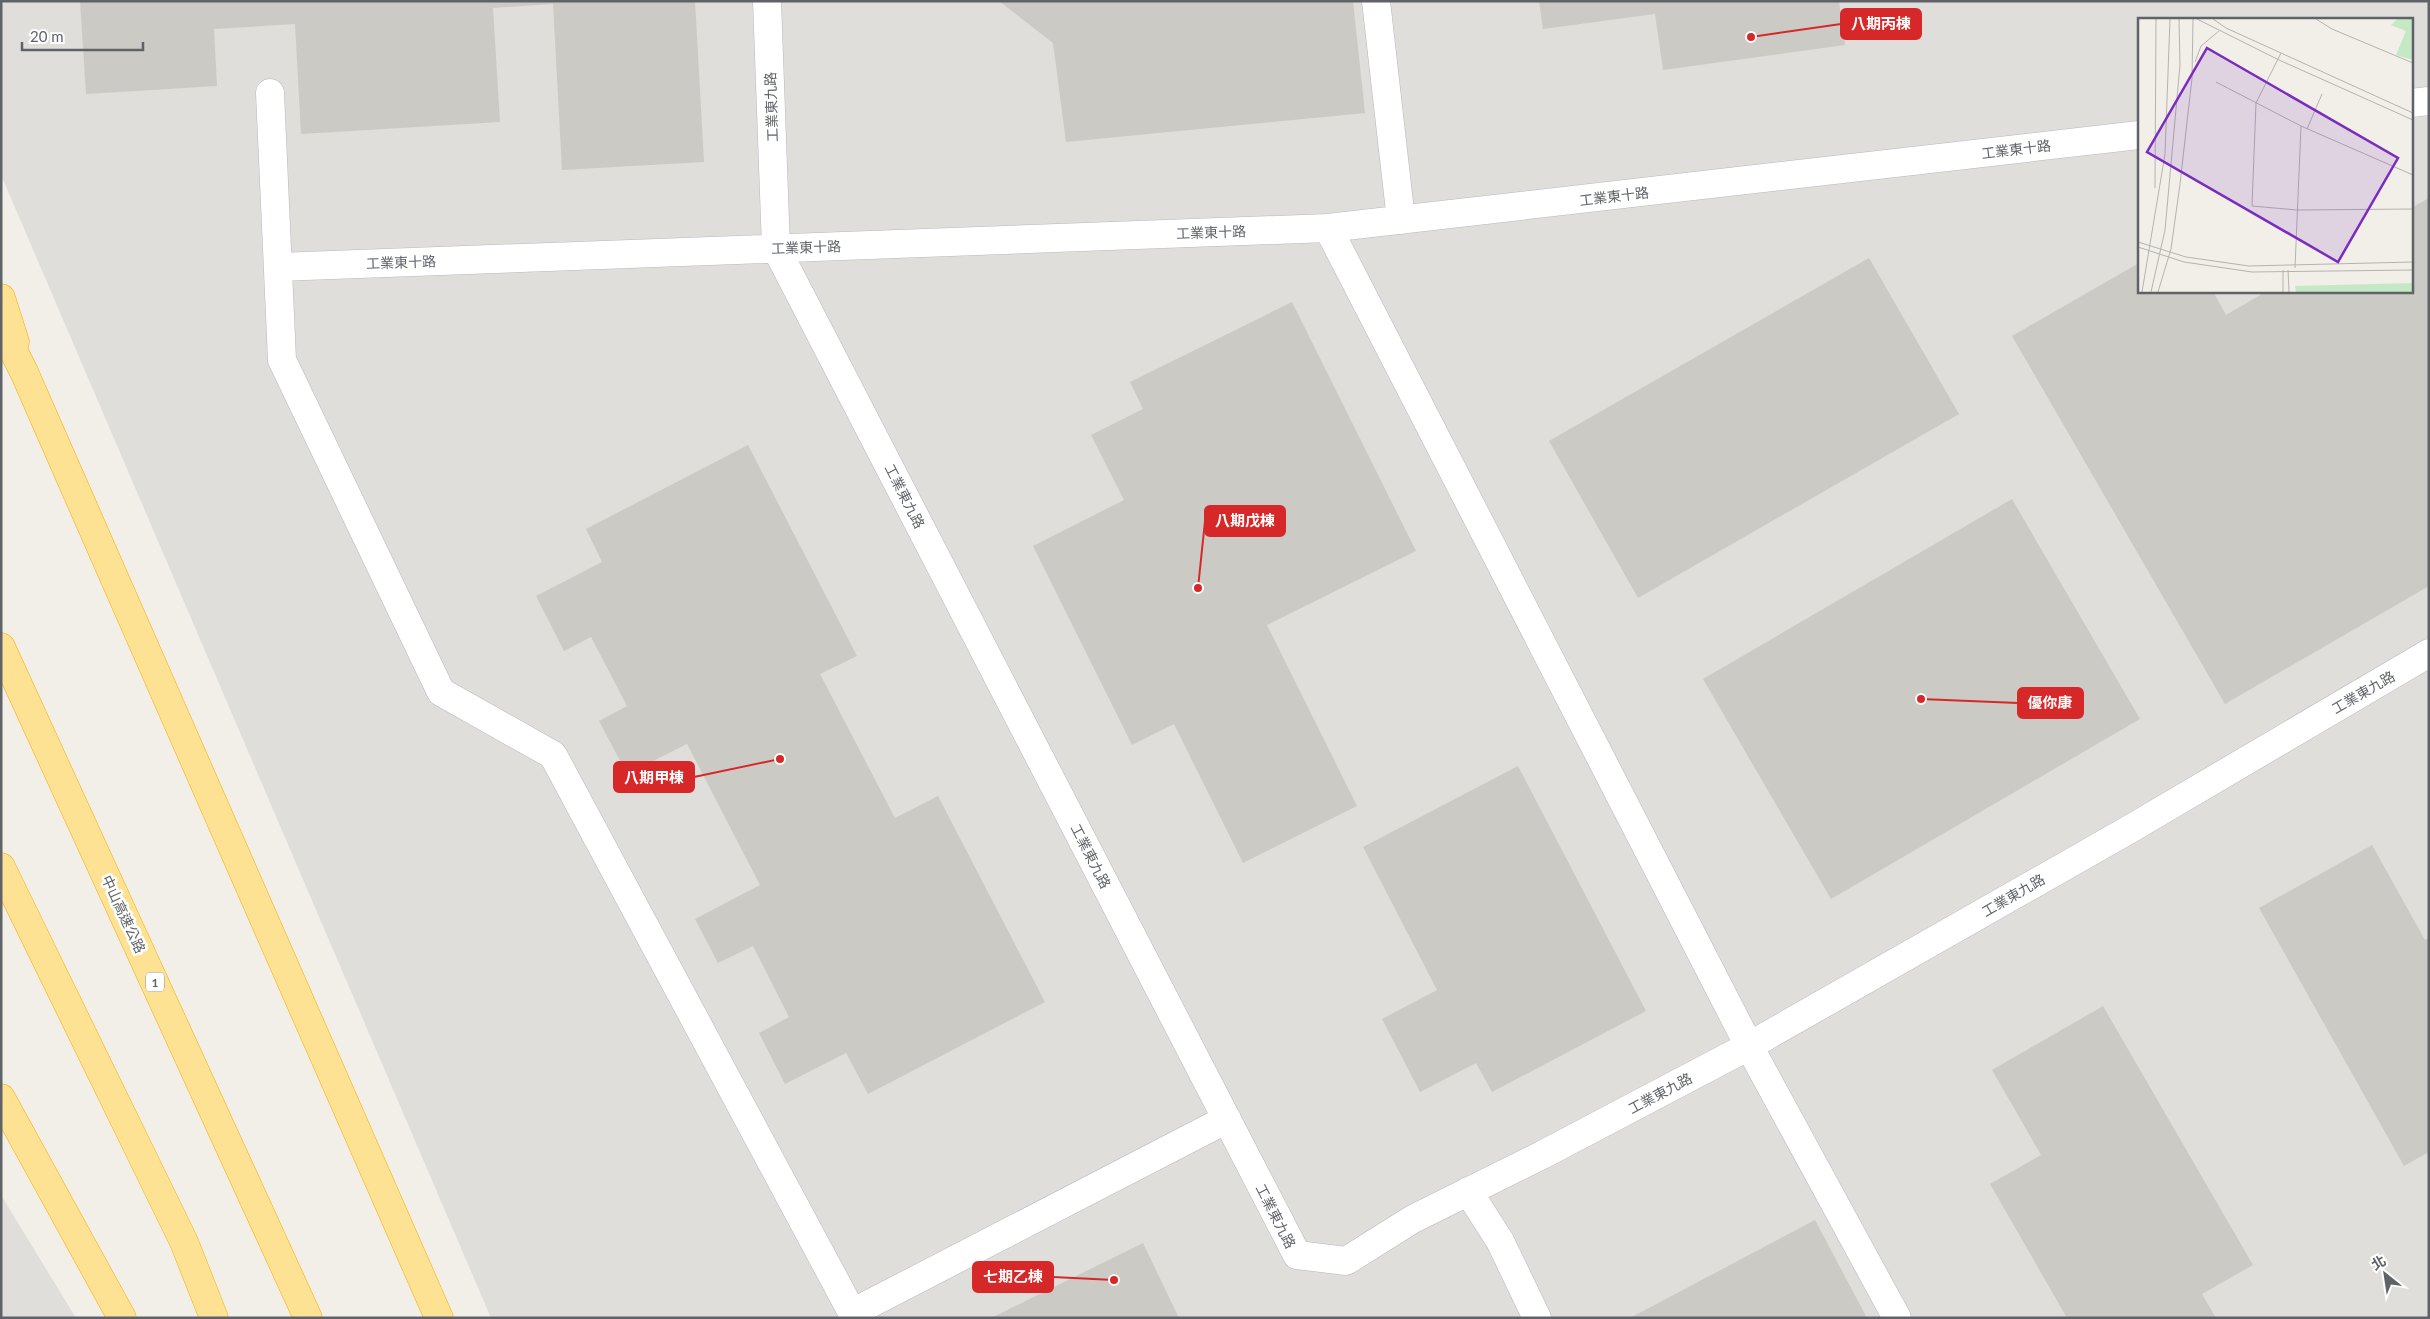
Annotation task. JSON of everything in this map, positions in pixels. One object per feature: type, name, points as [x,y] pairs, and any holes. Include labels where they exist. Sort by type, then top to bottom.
[{"type":"highway","points":[[1,298],[24,372]]},
{"type":"highway","points":[[1,326],[24,372],[439,1318]]},
{"type":"highway","name":"中山高速公路","points":[[1,647],[308,1318]]},
{"type":"highway","points":[[1,867],[184,1242],[214,1318]]},
{"type":"highway","points":[[1,1098],[122,1318]]},
{"type":"street","name":"工業東九路","points":[[766,1],[776,248],[1297,1255],[1346,1261],[1413,1219],[1749,1046],[2121,834],[2429,653]]},
{"type":"street","points":[[1376,1],[1401,220]]},
{"type":"street","points":[[270,93],[282,360],[441,692],[553,755],[854,1315],[1226,1119]]},
{"type":"street","points":[[2412,104],[2429,101]]},
{"type":"street","name":"工業東十路","points":[[278,267],[1328,228],[2138,135]]},
{"type":"street","points":[[1328,228],[1749,1046],[1897,1318]]},
{"type":"street","points":[[1468,1191],[1500,1241],[1537,1318]]},
{"type":"shaded area","points":[[1,1],[2429,1],[2429,1318],[491,1318],[1,175]]},
{"type":"shaded area","points":[[1,1195],[76,1318],[1,1318]]},
{"type":"building","points":[[80,1],[695,1],[704,162],[562,170],[553,4],[493,8],[500,122],[301,134],[295,24],[214,29],[217,86],[86,94]]},
{"type":"building","points":[[999,1],[1353,1],[1365,113],[1066,142],[1053,43]]},
{"type":"building","points":[[1539,1],[1839,1],[1845,45],[1663,70],[1655,14],[1543,29]]},
{"type":"building","points":[[2429,198],[2429,586],[2225,704],[2012,336],[2138,264],[2138,292],[2214,292],[2226,315],[2265,292],[2412,292],[2412,207]]},
{"type":"building","points":[[1869,258],[1959,414],[1638,598],[1549,441]]},
{"type":"building","points":[[1292,302],[1416,551],[1267,625],[1357,806],[1243,863],[1174,724],[1132,745],[1033,546],[1124,500],[1091,435],[1143,409],[1130,382]]},
{"type":"building","points":[[748,445],[857,656],[820,674],[895,818],[938,796],[1045,1002],[868,1094],[846,1053],[785,1084],[759,1033],[789,1017],[753,946],[718,963],[695,919],[760,885],[687,744],[627,774],[599,721],[627,706],[591,637],[564,651],[536,596],[602,562],[586,529]]},
{"type":"building","points":[[2012,499],[2140,719],[1831,899],[1703,679]]},
{"type":"building","points":[[1518,766],[1646,1011],[1492,1092],[1476,1063],[1420,1092],[1382,1019],[1437,990],[1363,847]]},
{"type":"building","points":[[2372,845],[2425,940],[2429,938],[2429,1152],[2404,1166],[2259,908]]},
{"type":"building","points":[[2103,1006],[2253,1265],[2202,1294],[2216,1318],[2067,1318],[1990,1184],[2041,1155],[1992,1070]]},
{"type":"building","points":[[1815,1220],[1867,1318],[1630,1318]]},
{"type":"building","points":[[1143,1243],[1179,1318],[991,1318]]},
{"type":"place","name":"八期丙棟","points":[[1751,37]]},
{"type":"place","name":"八期戊棟","points":[[1198,588]]},
{"type":"place","name":"優你康","points":[[1921,699]]},
{"type":"place","name":"八期甲棟","points":[[780,759]]},
{"type":"place","name":"七期乙棟","points":[[1114,1280]]}]
